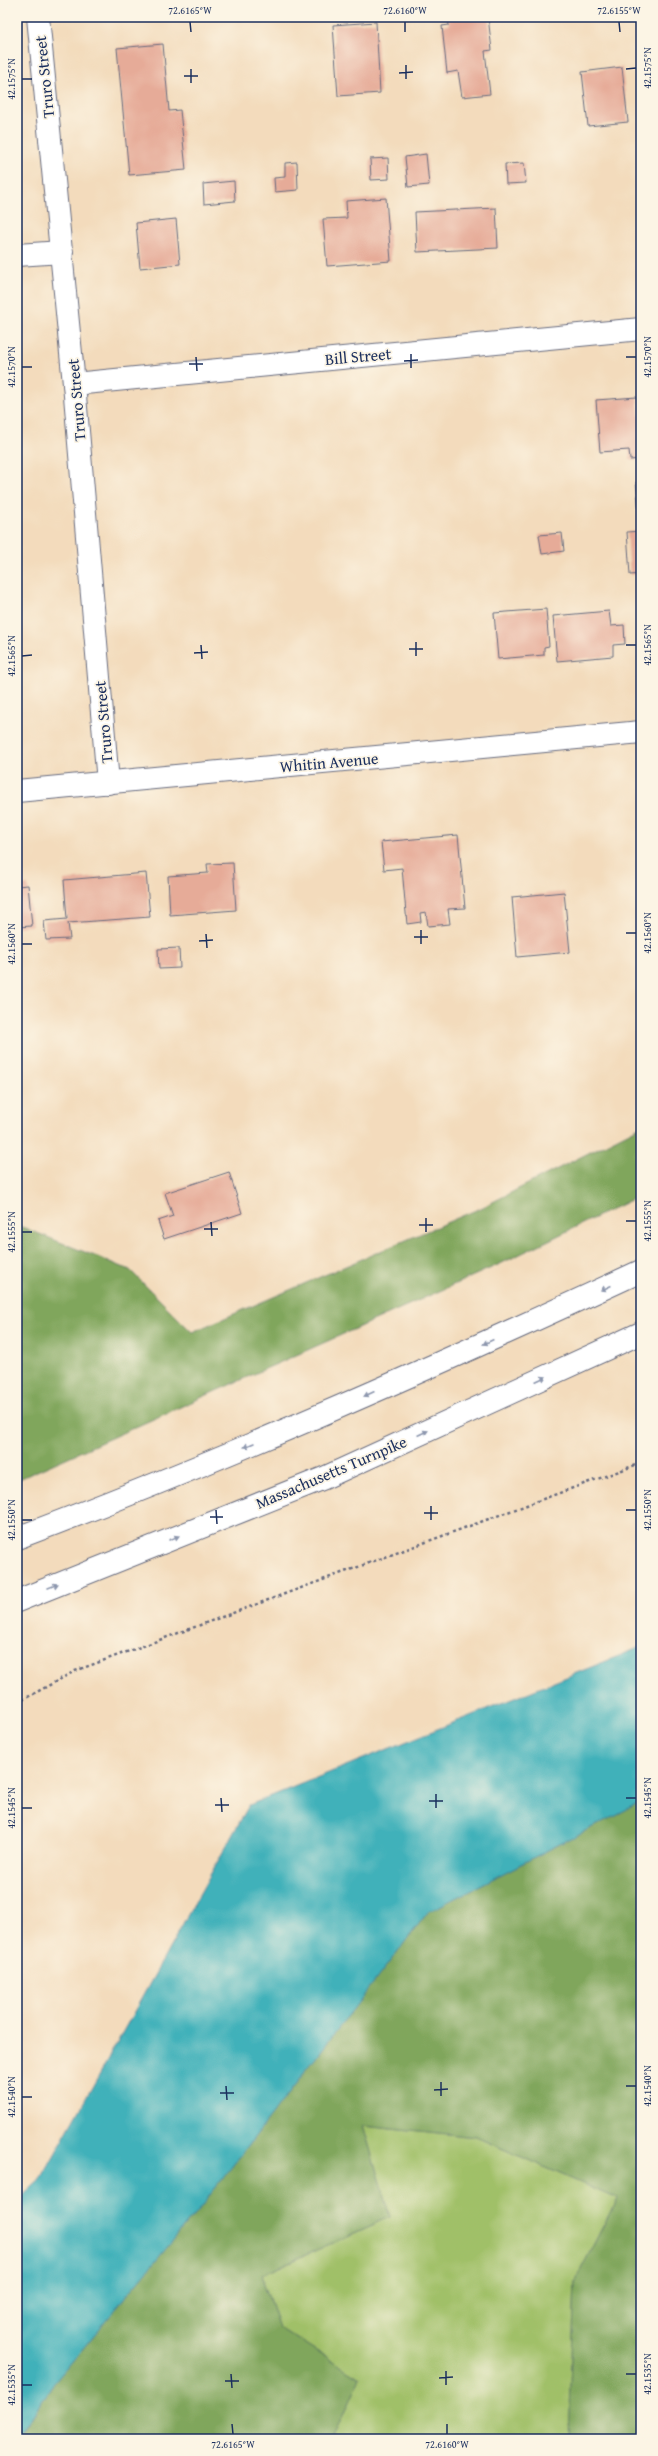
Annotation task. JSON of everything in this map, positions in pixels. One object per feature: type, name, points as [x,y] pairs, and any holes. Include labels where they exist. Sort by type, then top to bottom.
[{"type":"main road","name":"Truro Street","points":[[38,17],[62,252],[108,783]]},
{"type":"main road","points":[[17,255],[62,252]]},
{"type":"main road","name":"Bill Street","points":[[74,384],[641,329]]},
{"type":"main road","name":"Whitin Avenue","points":[[17,791],[641,732]]},
{"type":"main road","points":[[17,1538],[195,1468],[340,1407],[476,1347],[641,1271]]},
{"type":"main road","name":"Massachusetts Turnpike","points":[[17,1601],[324,1478],[641,1333]]},
{"type":"path","points":[[17,1703],[75,1671],[641,1463]]},
{"type":"green space","points":[[641,1126],[641,1195],[500,1264],[17,1480],[17,1225],[130,1270],[192,1332],[483,1207]]},
{"type":"green space","points":[[641,1802],[641,2439],[569,2439],[575,2281],[617,2199],[476,2137],[363,2125],[390,2217],[261,2275],[279,2328],[360,2378],[333,2439],[18,2439],[54,2383],[200,2208],[428,1912]]},
{"type":"green space","points":[[363,2125],[476,2137],[617,2199],[575,2281],[569,2439],[333,2439],[360,2378],[279,2328],[261,2275],[390,2217]]},
{"type":"water","points":[[641,1647],[641,1802],[428,1912],[200,2208],[54,2383],[17,2439],[17,2201],[41,2179],[249,1805]]},
{"type":"building","points":[[448,17],[488,17],[492,50],[485,51],[490,94],[462,97],[458,71],[447,73],[442,26],[449,25]]},
{"type":"building","points":[[376,22],[380,93],[338,96],[333,25]]},
{"type":"building","points":[[163,44],[169,111],[180,110],[186,170],[129,175],[117,48]]},
{"type":"building","points":[[622,67],[628,122],[588,126],[582,72]]},
{"type":"building","points":[[426,154],[429,185],[408,187],[405,157]]},
{"type":"building","points":[[388,158],[389,179],[371,180],[370,159]]},
{"type":"building","points":[[297,162],[298,190],[275,192],[274,178],[285,177],[285,163]]},
{"type":"building","points":[[524,163],[526,183],[506,184],[505,164]]},
{"type":"building","points":[[234,181],[235,201],[204,204],[203,184]]},
{"type":"building","points":[[386,198],[391,261],[327,266],[323,219],[347,218],[346,201]]},
{"type":"building","points":[[496,208],[498,248],[417,252],[415,212]]},
{"type":"building","points":[[176,219],[180,264],[140,268],[136,223]]},
{"type":"building","points":[[637,397],[641,426],[641,459],[630,460],[629,450],[600,452],[596,400]]},
{"type":"building","points":[[636,482],[641,482],[641,514],[639,514]]},
{"type":"building","points":[[641,531],[641,574],[630,575],[627,532]]},
{"type":"building","points":[[562,533],[564,551],[542,554],[539,535]]},
{"type":"building","points":[[546,609],[549,646],[544,647],[544,655],[498,659],[494,613]]},
{"type":"building","points":[[609,611],[611,626],[624,625],[625,644],[613,645],[613,656],[557,661],[553,616]]},
{"type":"building","points":[[458,835],[465,908],[448,909],[450,924],[428,926],[426,912],[420,913],[421,922],[407,924],[402,868],[384,870],[381,842]]},
{"type":"building","points":[[233,863],[236,910],[170,915],[168,876],[208,873],[207,864]]},
{"type":"building","points":[[146,873],[150,917],[68,923],[70,939],[46,940],[44,921],[67,919],[64,880]]},
{"type":"building","points":[[28,885],[32,926],[17,927],[17,886]]},
{"type":"building","points":[[564,892],[570,952],[517,957],[512,897]]},
{"type":"building","points":[[179,948],[180,968],[159,969],[158,949]]},
{"type":"building","points":[[229,1172],[242,1213],[164,1239],[158,1221],[173,1216],[165,1193]]}]
